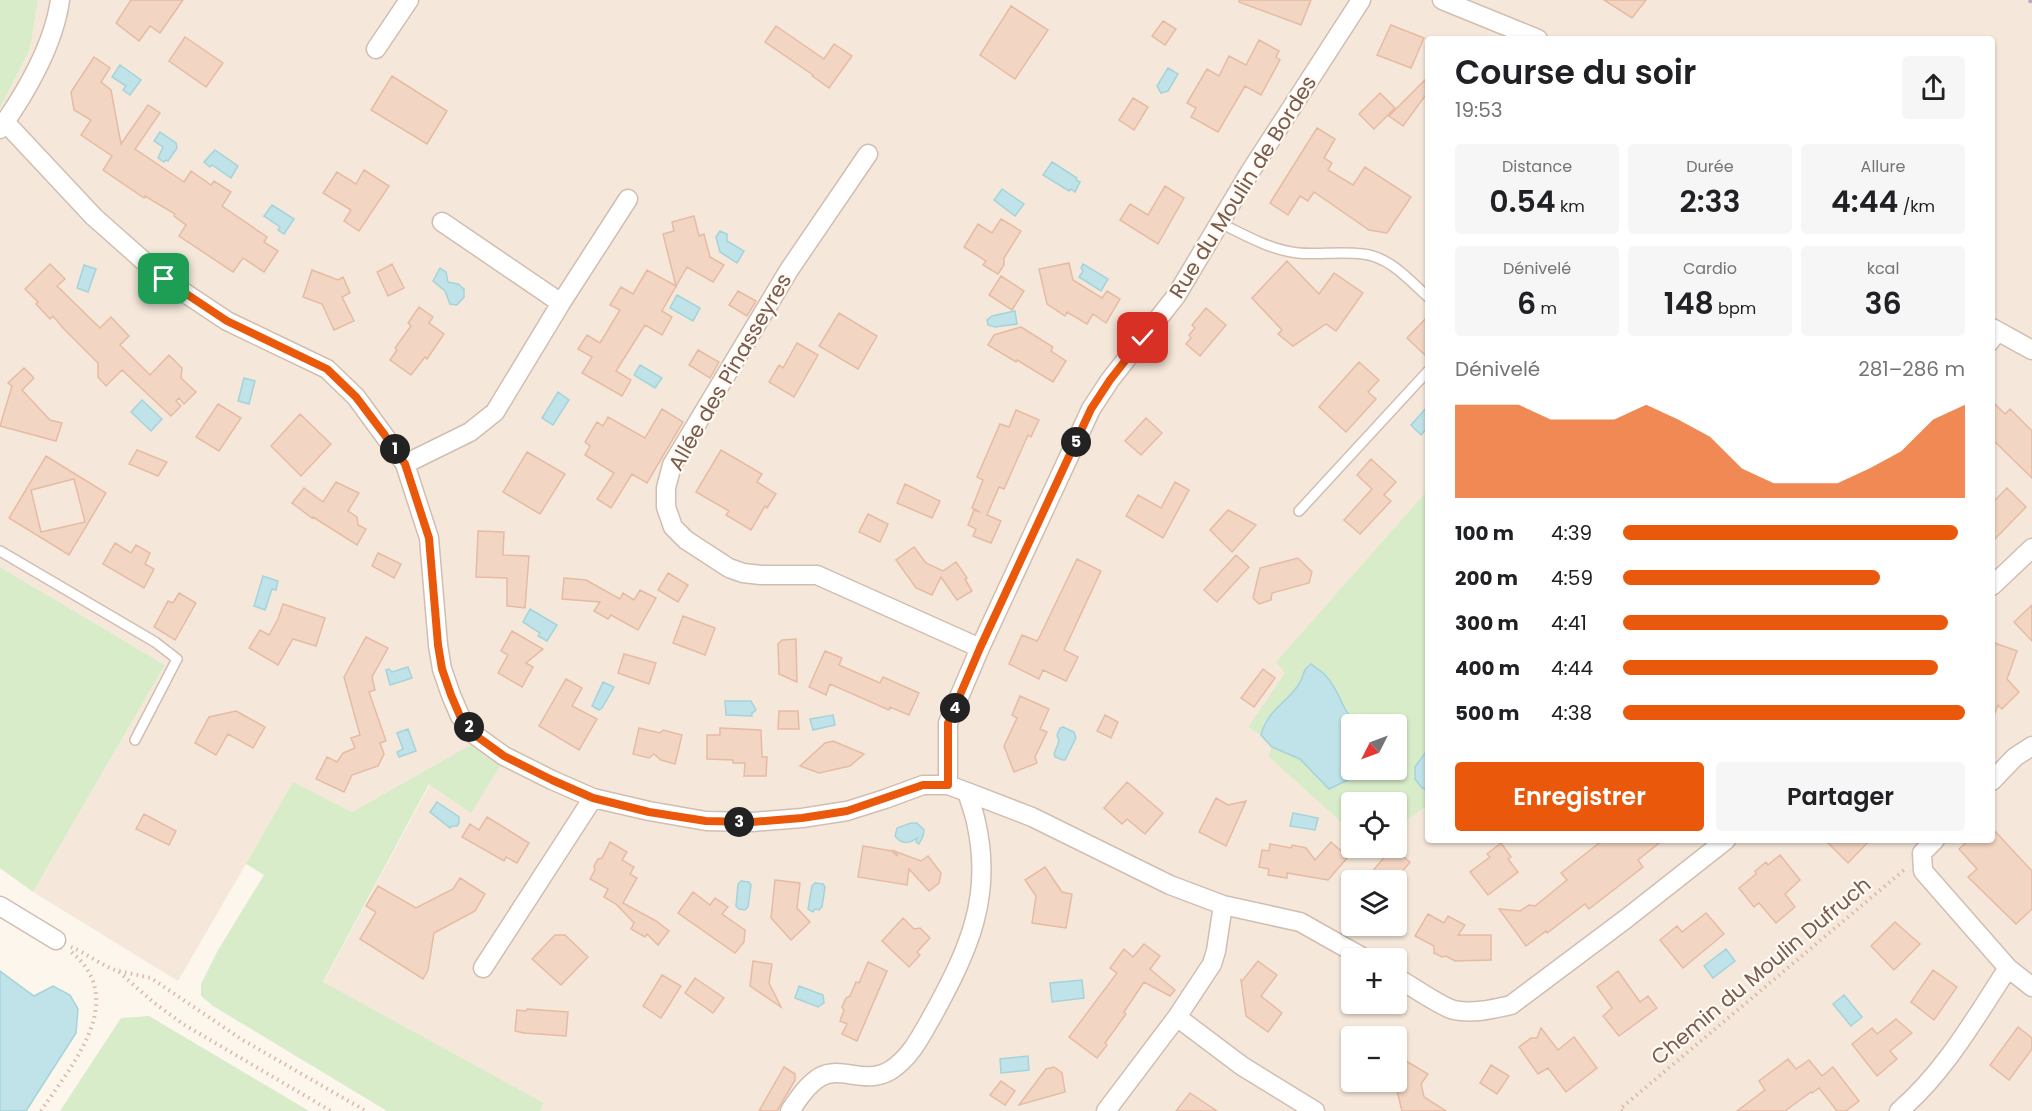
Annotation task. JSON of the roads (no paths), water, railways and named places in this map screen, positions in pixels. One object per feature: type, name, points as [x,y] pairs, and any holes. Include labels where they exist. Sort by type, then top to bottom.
[{"type":"street","points":[[60,0],[57,18],[33,77],[3,126],[94,216],[164,279],[227,321],[327,369],[356,397],[405,464],[429,538],[442,669],[460,716],[475,735],[504,756],[593,798],[649,812],[706,821],[752,822],[802,818],[847,811],[923,785],[948,785],[1032,817],[1170,885],[1223,905],[1300,922],[1346,948]]},
{"type":"street","points":[[376,49],[409,0]]},
{"type":"street","name":"Rue du Moulin de Bordes","points":[[948,785],[948,723],[980,648],[1091,409],[1110,380],[1176,296],[1250,172],[1361,0]]},
{"type":"street","points":[[1442,0],[1531,36]]},
{"type":"street","name":"Allée des Pinasseyres","points":[[868,153],[789,270],[672,465],[666,488],[666,507],[673,526],[686,540],[729,568],[743,573],[761,575],[817,575],[980,648]]},
{"type":"street","points":[[405,464],[470,432],[495,412],[628,199]]},
{"type":"street","points":[[442,222],[561,303]]},
{"type":"street","points":[[1995,336],[2032,350]]},
{"type":"street","points":[[1995,583],[2032,548]]},
{"type":"street","points":[[1995,778],[2015,757],[2032,746]]},
{"type":"street","points":[[790,1111],[810,1085],[820,1077],[833,1073],[874,1077],[889,1071],[914,1050],[956,974],[971,938],[980,902],[983,875],[976,822],[967,792]]},
{"type":"street","points":[[483,968],[593,798]]},
{"type":"street","points":[[1407,983],[1453,1010],[1491,1010],[1511,1005],[1722,843]]},
{"type":"street","points":[[1928,847],[1923,871],[2008,968],[2032,987]]},
{"type":"street","points":[[1106,1111],[1177,1017],[1212,964],[1223,905]]},
{"type":"street","points":[[0,906],[56,940]]},
{"type":"street","points":[[1899,1111],[1910,1102],[1951,1055],[2008,968]]},
{"type":"street","points":[[1177,1017],[1242,1066],[1315,1111]]},
{"type":"lane","points":[[1220,223],[1272,247],[1298,253],[1365,254],[1384,260],[1425,294]]},
{"type":"lane","points":[[1299,511],[1425,374]]},
{"type":"lane","points":[[0,551],[155,642],[177,659],[135,740]]},
{"type":"water","points":[[120,65],[141,80],[130,95],[123,90],[126,86],[112,77]]},
{"type":"water","points":[[1168,68],[1178,74],[1168,91],[1161,93],[1157,86]]},
{"type":"water","points":[[160,132],[176,143],[177,148],[168,161],[164,162],[158,158],[163,147],[154,141]]},
{"type":"water","points":[[215,150],[238,166],[231,178],[204,162]]},
{"type":"water","points":[[1052,162],[1077,178],[1076,180],[1080,182],[1075,192],[1071,189],[1069,191],[1043,175]]},
{"type":"water","points":[[1002,189],[1024,204],[1015,216],[994,200]]},
{"type":"water","points":[[272,205],[294,219],[284,234],[278,230],[280,227],[264,216]]},
{"type":"water","points":[[720,231],[727,234],[727,241],[744,251],[737,263],[720,252],[716,237]]},
{"type":"water","points":[[1083,264],[1108,279],[1101,291],[1079,277],[1083,271],[1081,268]]},
{"type":"water","points":[[84,265],[96,269],[88,292],[77,288]]},
{"type":"water","points":[[440,268],[446,272],[448,282],[458,284],[464,289],[464,297],[457,305],[450,304],[445,291],[433,281]]},
{"type":"water","points":[[677,295],[700,308],[693,321],[670,308]]},
{"type":"water","points":[[1015,311],[1017,324],[995,327],[988,325],[987,320],[992,316]]},
{"type":"water","points":[[640,365],[662,378],[655,388],[634,375]]},
{"type":"water","points":[[244,378],[255,381],[249,404],[238,401]]},
{"type":"water","points":[[558,392],[569,400],[553,425],[542,418]]},
{"type":"water","points":[[142,400],[162,419],[151,431],[131,412]]},
{"type":"water","points":[[1425,409],[1425,430],[1421,435],[1411,425]]},
{"type":"water","points":[[263,576],[278,581],[276,590],[272,589],[265,610],[254,606]]},
{"type":"water","points":[[530,609],[557,625],[547,641],[538,636],[540,633],[523,622]]},
{"type":"water","points":[[1311,664],[1326,676],[1349,714],[1341,714],[1341,780],[1348,780],[1329,789],[1300,759],[1272,747],[1261,735],[1272,713],[1294,691]]},
{"type":"water","points":[[408,667],[412,678],[390,685],[386,670],[389,669],[392,672]]},
{"type":"water","points":[[603,682],[614,687],[599,710],[592,706]]},
{"type":"water","points":[[725,701],[751,701],[756,710],[752,716],[726,715]]},
{"type":"water","points":[[833,715],[835,725],[813,730],[810,719]]},
{"type":"water","points":[[1063,727],[1074,732],[1076,738],[1065,760],[1055,757],[1054,754],[1059,741],[1057,735]]},
{"type":"water","points":[[408,729],[416,751],[399,757],[397,752],[403,749],[397,733]]},
{"type":"water","points":[[1425,753],[1425,789],[1415,779],[1415,767]]},
{"type":"water","points":[[437,802],[459,817],[457,826],[450,828],[430,812]]},
{"type":"water","points":[[1293,813],[1318,818],[1315,830],[1290,826]]},
{"type":"water","points":[[917,823],[924,830],[919,844],[916,842],[917,838],[906,843],[895,836],[897,828]]},
{"type":"water","points":[[741,881],[749,882],[751,885],[748,907],[745,910],[736,906],[738,884]]},
{"type":"water","points":[[815,883],[823,884],[825,887],[822,907],[813,912],[808,909],[812,886]]},
{"type":"water","points":[[1726,949],[1735,961],[1713,978],[1704,966]]},
{"type":"water","points":[[0,971],[34,996],[53,986],[70,995],[78,1009],[76,1033],[26,1111],[0,1111]]},
{"type":"water","points":[[1082,980],[1084,998],[1052,1002],[1050,983]]},
{"type":"water","points":[[799,986],[823,995],[824,1003],[818,1007],[795,998]]},
{"type":"water","points":[[1844,995],[1862,1017],[1851,1026],[1833,1004]]},
{"type":"water","points":[[1028,1056],[1029,1070],[1001,1073],[1000,1059]]}]
